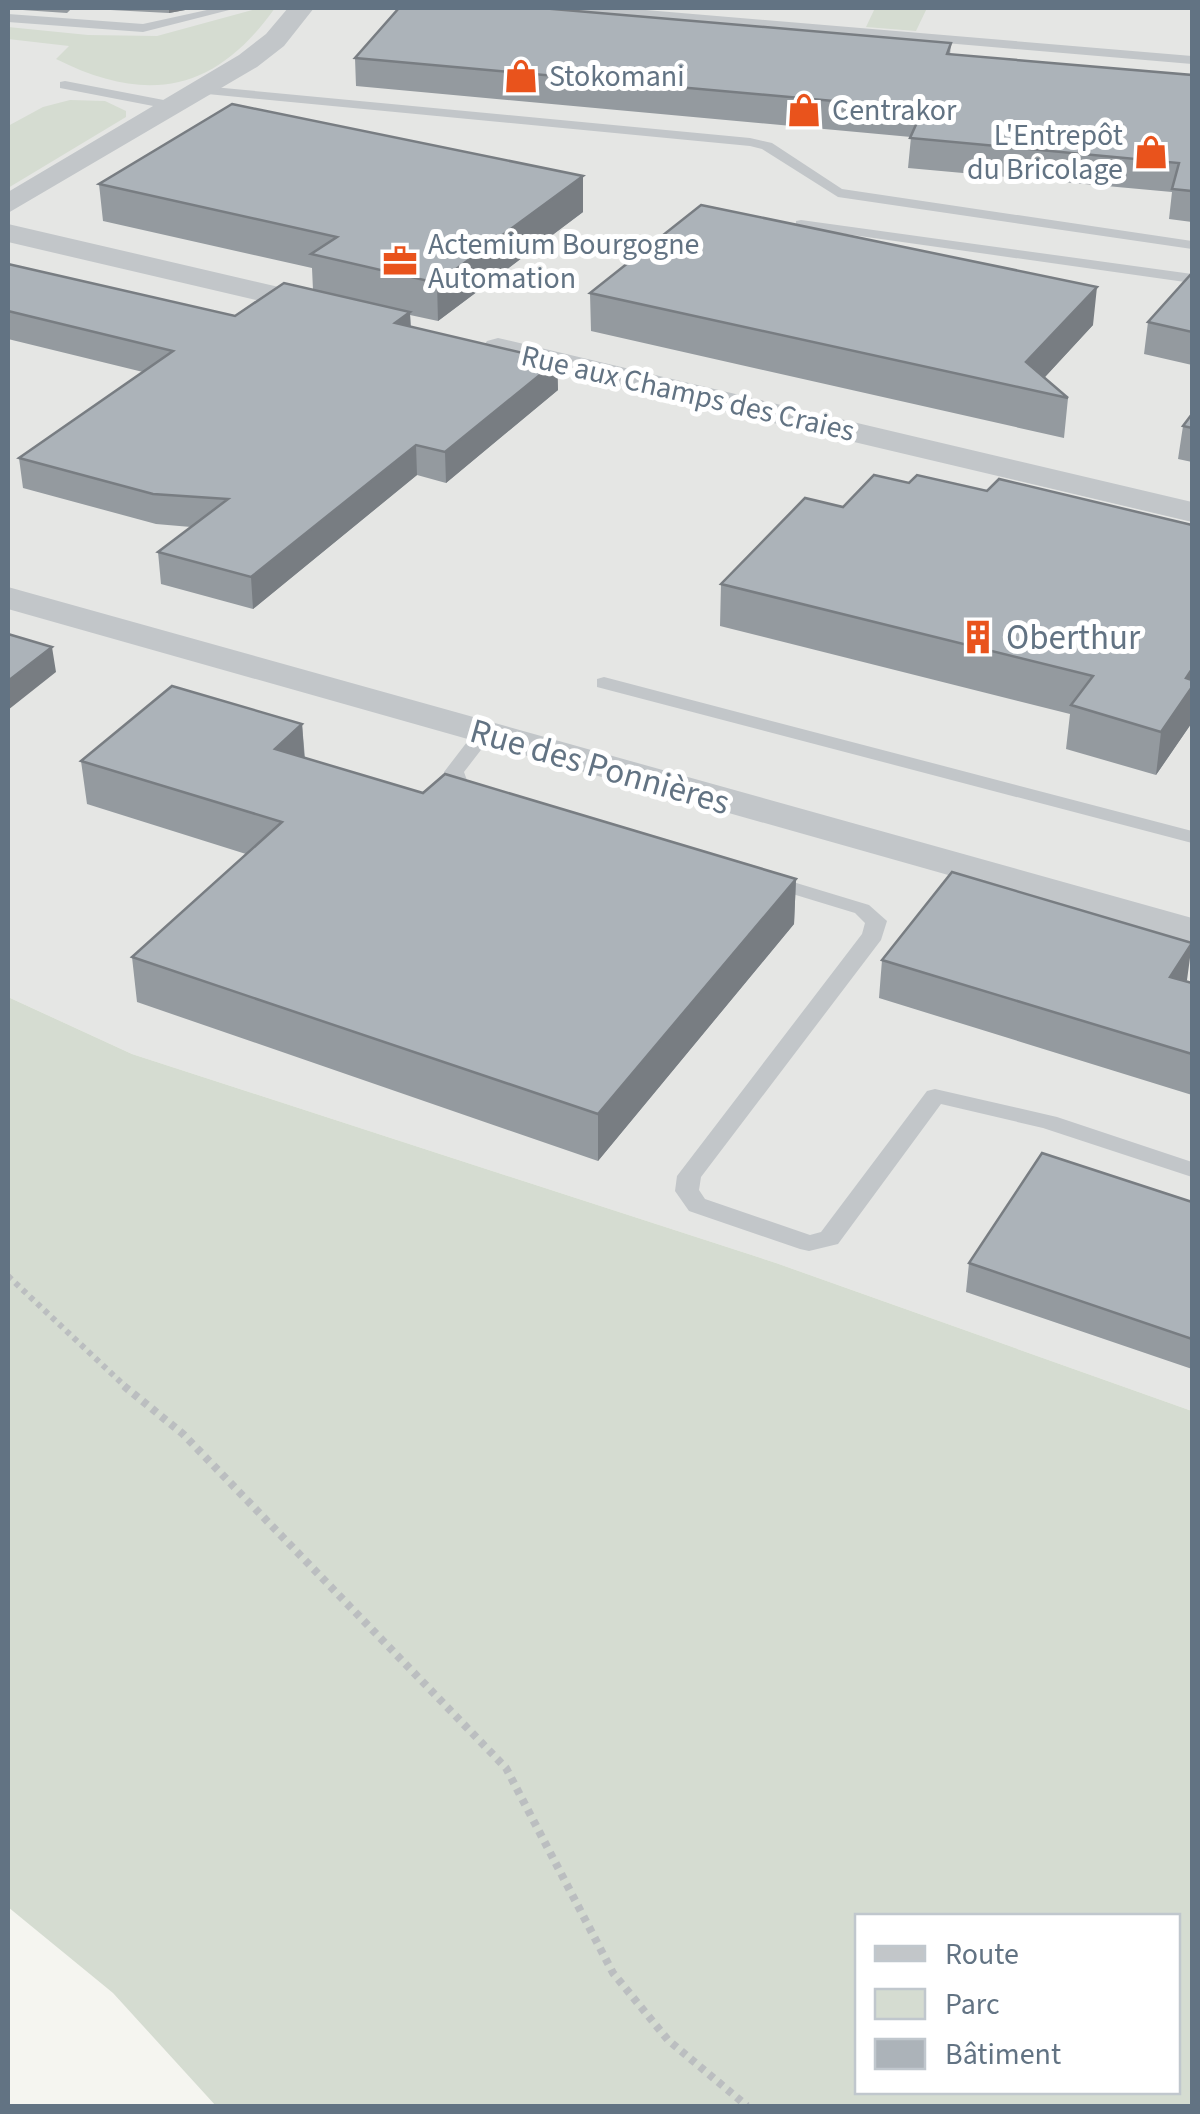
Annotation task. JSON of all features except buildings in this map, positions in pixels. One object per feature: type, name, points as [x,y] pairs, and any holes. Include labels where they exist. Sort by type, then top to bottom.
[{"type":"street","points":[[8,204],[202,90],[275,40],[300,8]]},
{"type":"street","points":[[8,233],[357,315]]},
{"type":"street","name":"Rue aux Champs des Craies","points":[[474,342],[1192,512]]},
{"type":"street","name":"Rue des Ponnières","points":[[8,598],[1192,931]]},
{"type":"lane","points":[[8,18],[143,28],[232,8]]},
{"type":"lane","points":[[584,8],[1192,60]]},
{"type":"lane","points":[[65,85],[174,106]]},
{"type":"lane","points":[[202,90],[750,142],[766,146],[838,193],[1192,245]]},
{"type":"lane","points":[[801,224],[1192,279]]},
{"type":"lane","points":[[604,683],[1192,837]]},
{"type":"lane","points":[[484,733],[454,772],[460,787],[498,798]]},
{"type":"lane","points":[[747,874],[862,910],[876,920],[873,935],[689,1176],[687,1191],[697,1205],[809,1243],[829,1238],[935,1096],[1049,1122],[1192,1170]]},
{"type":"path","points":[[8,1276],[90,1358],[184,1434],[506,1768],[613,1973],[668,2040],[747,2106]]},
{"type":"shaded area","points":[[8,8],[1192,8],[1192,1411],[776,1263],[132,1054],[8,997]]},
{"type":"green space","points":[[260,8],[275,8],[228,58],[204,73],[178,82],[121,82],[56,59],[69,46],[8,39],[8,27],[88,35],[157,36]]},
{"type":"green space","points":[[875,8],[927,8],[916,31],[866,27]]},
{"type":"green space","points":[[70,100],[105,101],[126,111],[126,117],[8,188],[8,126],[43,107]]},
{"type":"green space","points":[[8,997],[132,1054],[776,1263],[1192,1411],[1192,2106],[216,2106],[113,1993],[8,1907]]},
{"type":"place","name":"Stokomani","points":[[521,76]]},
{"type":"place","name":"Centrakor","points":[[804,110]]},
{"type":"place","name":"L'Entrepôt du Bricolage","points":[[1151,152]]},
{"type":"place","name":"Actemium Bourgogne Automation","points":[[400,261]]},
{"type":"place","name":"Oberthur","points":[[978,637]]}]
